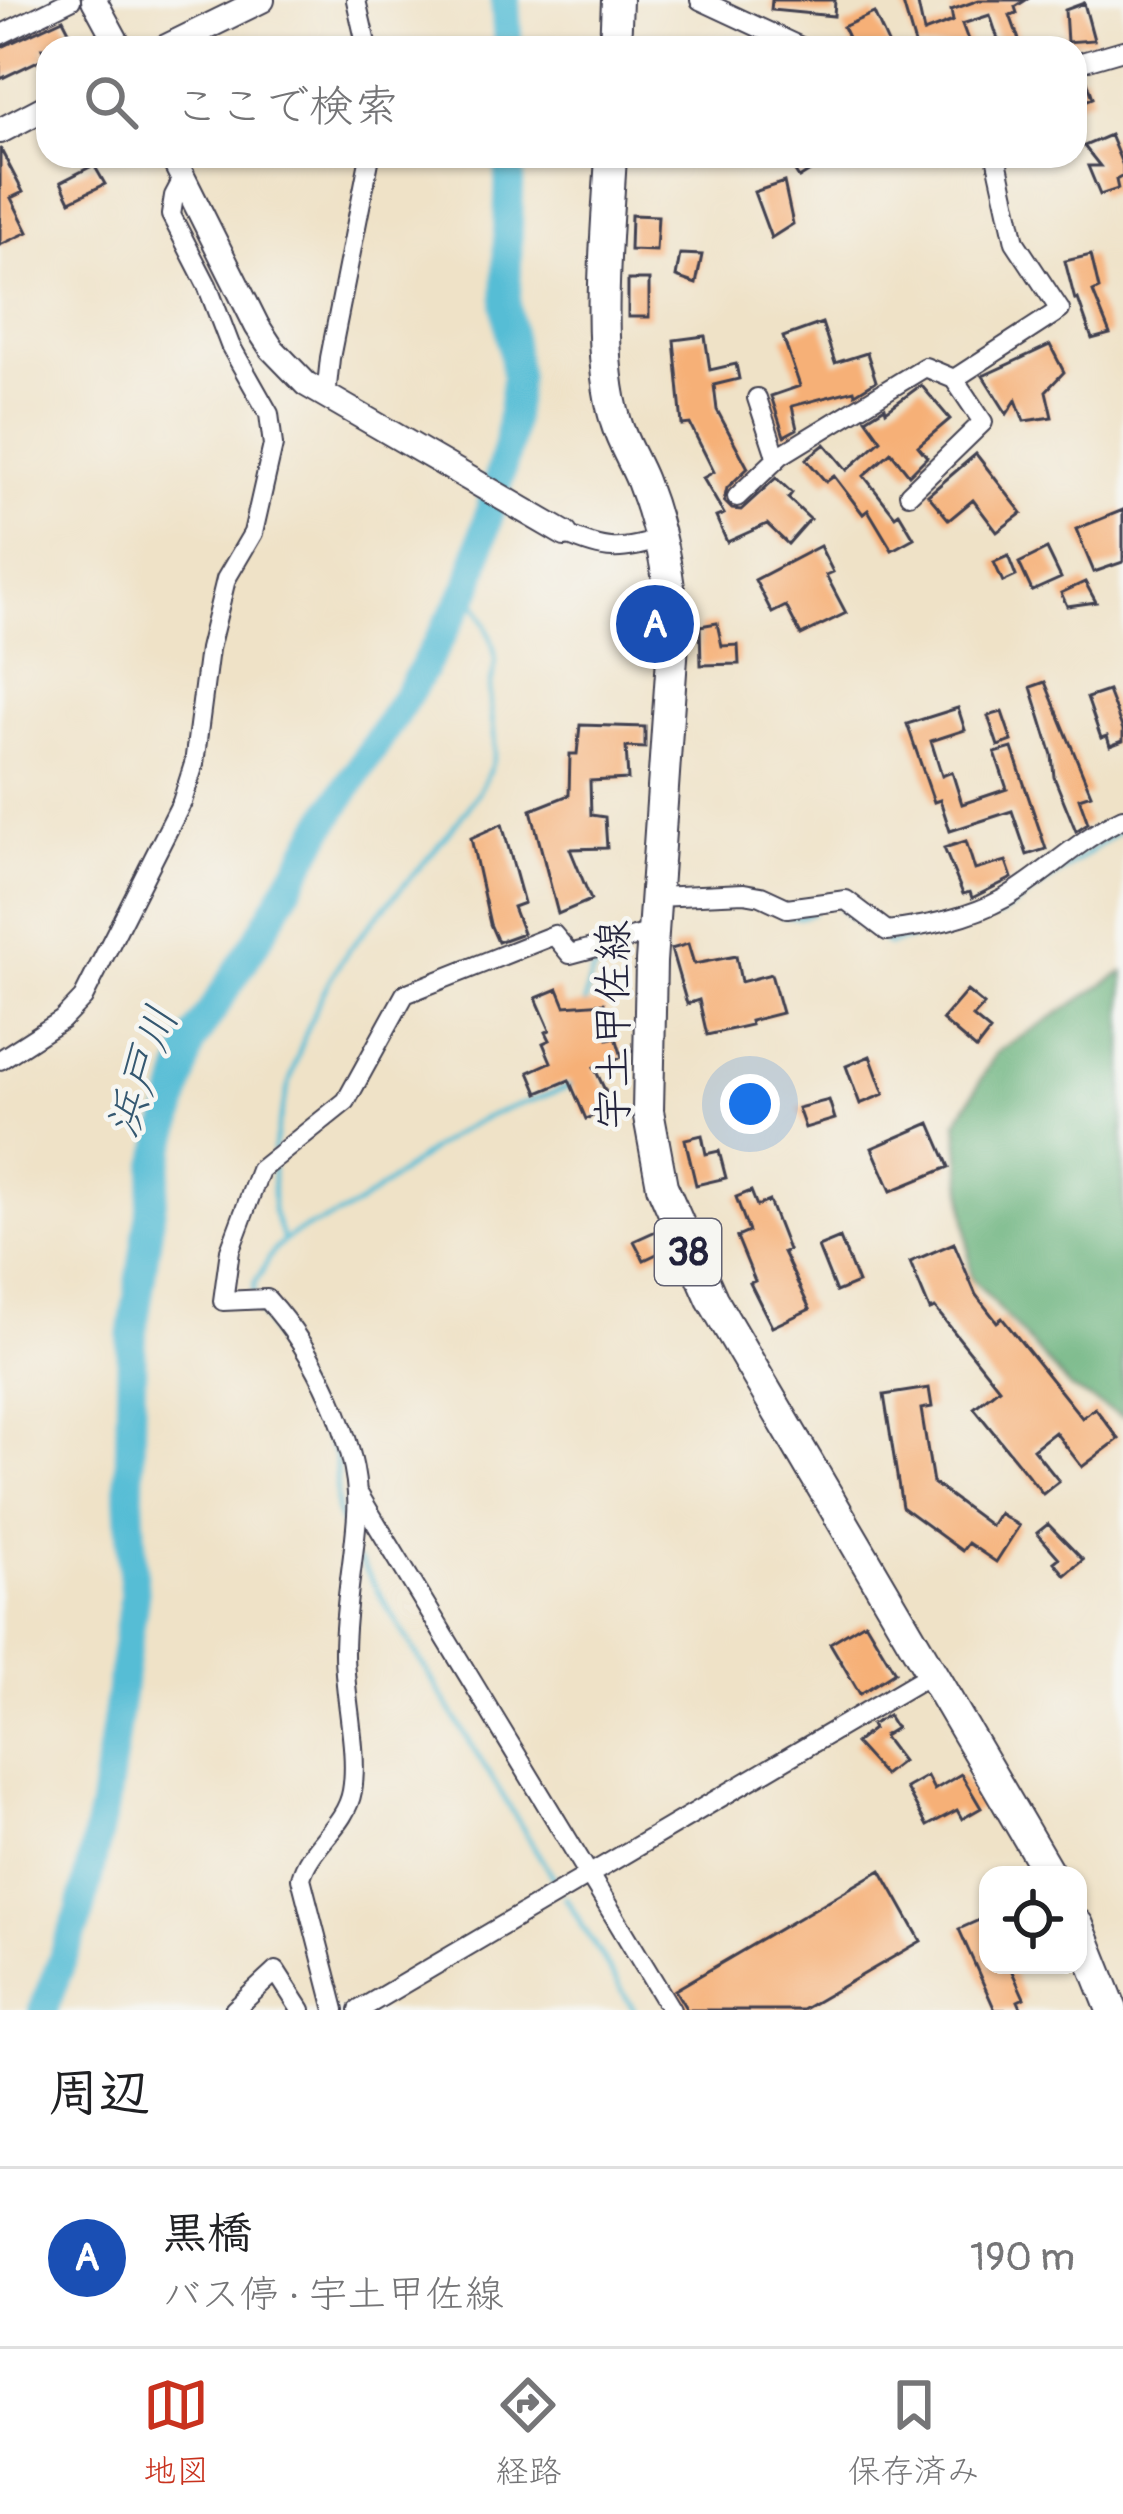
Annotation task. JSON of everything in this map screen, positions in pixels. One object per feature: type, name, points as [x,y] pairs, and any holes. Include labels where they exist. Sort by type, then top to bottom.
[{"type":"main road","points":[[616,36],[617,0]]},
{"type":"main road","name":"宇土甲佐線","points":[[610,168],[605,286],[608,375],[616,422],[662,539],[672,596],[648,1112],[662,1186],[712,1300],[1045,1866]]},
{"type":"main road","points":[[1087,1948],[1112,2010]]},
{"type":"street","points":[[0,35],[71,0]]},
{"type":"street","points":[[94,0],[114,36]]},
{"type":"street","points":[[188,36],[262,0]]},
{"type":"street","points":[[356,0],[365,36]]},
{"type":"street","points":[[700,0],[777,36]]},
{"type":"street","points":[[1087,60],[1123,50]]},
{"type":"street","points":[[0,131],[36,112]]},
{"type":"street","points":[[177,168],[256,326],[306,384],[598,549],[628,549],[662,539]]},
{"type":"street","points":[[0,1060],[62,1020],[83,998],[182,802],[194,764],[209,650],[226,579],[253,533],[266,485],[273,445],[269,414],[230,346],[207,285],[171,214],[177,168]]},
{"type":"street","points":[[333,400],[368,168]]},
{"type":"street","points":[[954,380],[1060,310],[1015,242],[999,168]]},
{"type":"street","points":[[737,496],[778,459],[925,367],[954,380],[983,422],[909,494]]},
{"type":"street","points":[[757,398],[778,459]]},
{"type":"street","points":[[656,897],[744,893],[787,908],[846,901],[886,931],[926,926],[1009,896],[1067,851],[1123,818]]},
{"type":"street","points":[[335,2010],[302,1878],[304,1866],[333,1833],[352,1793],[344,1617],[356,1465],[345,1431],[290,1324],[267,1299],[223,1301],[230,1250],[260,1170],[346,1101],[405,994],[554,935],[570,954],[653,932]]},
{"type":"street","points":[[357,1491],[671,2010]]},
{"type":"street","points":[[359,2010],[932,1672]]},
{"type":"street","points":[[234,2010],[276,1971],[301,2010]]},
{"type":"green space","points":[[1123,972],[1123,1417],[1070,1388],[971,1277],[957,1122],[996,1053]]},
{"type":"building","points":[[772,0],[835,0],[834,16],[771,10]]},
{"type":"building","points":[[902,0],[917,0],[924,32],[953,21],[951,10],[979,0],[1026,0],[1010,15],[1018,36],[997,36],[990,15],[962,24],[966,36],[912,36]]},
{"type":"building","points":[[1084,3],[1094,40],[1067,36],[1065,10]]},
{"type":"building","points":[[874,13],[885,36],[847,36],[843,27]]},
{"type":"building","points":[[63,19],[72,36],[36,36],[36,62],[0,79],[0,48]]},
{"type":"building","points":[[1110,135],[1123,166],[1123,176],[1116,180],[1118,189],[1100,195],[1088,166],[1100,166],[1087,145]]},
{"type":"building","points":[[0,148],[23,192],[11,198],[28,232],[0,245]]},
{"type":"building","points":[[96,168],[105,184],[70,201],[61,182]]},
{"type":"building","points":[[793,168],[815,168],[799,178]]},
{"type":"building","points":[[784,182],[793,224],[771,238],[754,192]]},
{"type":"building","points":[[631,215],[658,216],[656,251],[630,250]]},
{"type":"building","points":[[680,254],[702,255],[696,284],[676,277]]},
{"type":"building","points":[[1091,255],[1099,289],[1093,292],[1110,334],[1092,339],[1065,261]]},
{"type":"building","points":[[628,280],[649,280],[649,317],[628,317]]},
{"type":"building","points":[[822,323],[835,363],[867,353],[876,381],[855,394],[854,390],[792,406],[797,429],[784,436],[771,396],[800,386],[783,337]]},
{"type":"building","points":[[705,336],[710,370],[736,364],[739,379],[714,385],[717,410],[748,468],[727,488],[724,501],[741,510],[776,478],[810,519],[788,544],[767,524],[727,542],[716,517],[724,514],[703,478],[714,472],[690,424],[682,425],[674,340]]},
{"type":"building","points":[[1050,345],[1064,372],[1046,391],[1052,417],[1024,421],[1016,400],[1007,414],[983,376]]},
{"type":"building","points":[[921,385],[950,419],[918,446],[927,457],[909,475],[891,452],[864,476],[895,516],[899,513],[914,538],[892,550],[868,510],[863,514],[834,476],[826,482],[806,459],[825,444],[847,470],[881,440],[866,419],[885,407],[886,411]]},
{"type":"building","points":[[976,454],[1022,513],[997,532],[973,500],[949,520],[928,495]]},
{"type":"building","points":[[1123,510],[1123,562],[1094,572],[1076,529]]},
{"type":"building","points":[[820,546],[833,572],[826,575],[846,613],[801,635],[786,606],[772,613],[755,580]]},
{"type":"building","points":[[1047,549],[1061,578],[1032,591],[1019,563]]},
{"type":"building","points":[[1008,556],[1016,576],[1003,582],[994,562]]},
{"type":"building","points":[[1085,582],[1096,602],[1067,606],[1061,593]]},
{"type":"building","points":[[717,623],[722,646],[738,645],[739,664],[701,665],[700,626]]},
{"type":"building","points":[[1045,682],[1091,794],[1079,798],[1088,823],[1076,831],[1054,777],[1031,687]]},
{"type":"building","points":[[1108,691],[1123,730],[1123,741],[1110,746],[1107,736],[1101,738],[1087,698]]},
{"type":"building","points":[[958,708],[965,730],[931,741],[942,776],[952,772],[962,804],[1007,789],[995,753],[1012,748],[1046,849],[1027,855],[1012,811],[950,831],[940,800],[934,802],[907,724]]},
{"type":"building","points":[[1002,712],[1012,741],[998,746],[988,716]]},
{"type":"building","points":[[580,725],[645,727],[645,748],[626,747],[628,779],[590,781],[591,815],[605,817],[607,848],[570,849],[591,900],[558,914],[531,810],[569,795],[570,754],[577,754]]},
{"type":"building","points":[[502,824],[524,903],[513,907],[523,933],[498,942],[471,838]]},
{"type":"building","points":[[966,841],[975,870],[1006,861],[1012,878],[972,898],[970,892],[963,894],[944,848]]},
{"type":"building","points":[[688,944],[694,964],[736,956],[741,982],[771,974],[782,1013],[707,1035],[699,1000],[687,1004],[671,949]]},
{"type":"building","points":[[558,989],[565,1006],[604,1003],[608,1039],[616,1037],[622,1057],[594,1067],[613,1107],[586,1119],[569,1080],[538,1093],[529,1072],[551,1062],[543,1043],[550,1040],[546,1032],[550,1030],[536,998]]},
{"type":"building","points":[[967,991],[984,1005],[973,1017],[990,1031],[976,1049],[942,1020]]},
{"type":"building","points":[[870,1056],[884,1094],[860,1104],[846,1066]]},
{"type":"building","points":[[829,1100],[835,1119],[805,1128],[798,1108]]},
{"type":"building","points":[[930,1123],[949,1167],[891,1191],[872,1148]]},
{"type":"building","points":[[702,1135],[706,1154],[719,1151],[726,1178],[696,1185],[685,1139]]},
{"type":"building","points":[[751,1191],[757,1206],[769,1201],[788,1250],[783,1252],[810,1309],[772,1327],[750,1283],[755,1281],[737,1237],[749,1232],[736,1197]]},
{"type":"building","points":[[656,1231],[665,1250],[644,1260],[634,1241]]},
{"type":"building","points":[[840,1238],[858,1283],[836,1292],[818,1247]]},
{"type":"building","points":[[954,1243],[976,1295],[997,1322],[1002,1318],[1082,1418],[1095,1408],[1119,1439],[1082,1467],[1055,1432],[1033,1449],[1059,1481],[1043,1494],[974,1408],[999,1388],[935,1308],[930,1310],[910,1262]]},
{"type":"building","points":[[929,1388],[932,1407],[921,1409],[933,1483],[991,1526],[999,1513],[1019,1526],[996,1562],[968,1543],[962,1551],[902,1507],[884,1395]]},
{"type":"building","points":[[1048,1524],[1083,1560],[1065,1575],[1054,1562],[1059,1558],[1037,1533]]},
{"type":"building","points":[[865,1622],[895,1672],[860,1694],[830,1643]]},
{"type":"building","points":[[888,1715],[896,1728],[883,1736],[902,1761],[884,1775],[855,1743]]},
{"type":"building","points":[[961,1774],[981,1808],[962,1819],[957,1810],[927,1826],[906,1788],[927,1776],[934,1790]]},
{"type":"building","points":[[881,1870],[921,1941],[802,2010],[687,2010],[675,1990]]},
{"type":"building","points":[[979,1920],[979,1974],[959,1929]]},
{"type":"building","points":[[979,1974],[1013,1974],[1024,1998],[1018,2001],[1022,2010],[995,2010]]},
{"type":"waterway","name":"浜戸川","points":[[505,0],[507,36]]},
{"type":"waterway","name":"浜戸川","points":[[43,2010],[80,1913],[104,1806],[134,1597],[129,1496],[132,1337],[157,1168],[191,1043],[469,587],[508,445],[516,377],[506,304],[510,168]]},
{"type":"waterway","points":[[273,1151],[299,1053],[329,982],[357,939],[451,831],[486,778],[494,755],[490,691],[495,655],[469,587]]},
{"type":"waterway","points":[[841,909],[888,944],[999,916],[1123,828]]},
{"type":"waterway","points":[[715,903],[751,903]]},
{"type":"waterway","points":[[783,916],[813,913]]},
{"type":"waterway","points":[[585,1008],[594,971],[623,949]]},
{"type":"waterway","points":[[254,1292],[272,1254],[293,1235],[359,1204],[464,1128],[575,1083]]},
{"type":"waterway","points":[[273,1168],[273,1211],[283,1239]]},
{"type":"waterway","points":[[259,1308],[336,1457],[337,1512],[348,1539]]},
{"type":"waterway","points":[[359,1560],[559,1888]]},
{"type":"waterway","points":[[565,1897],[634,2010]]},
{"type":"place","name":"黒橋","points":[[655,624]]}]
